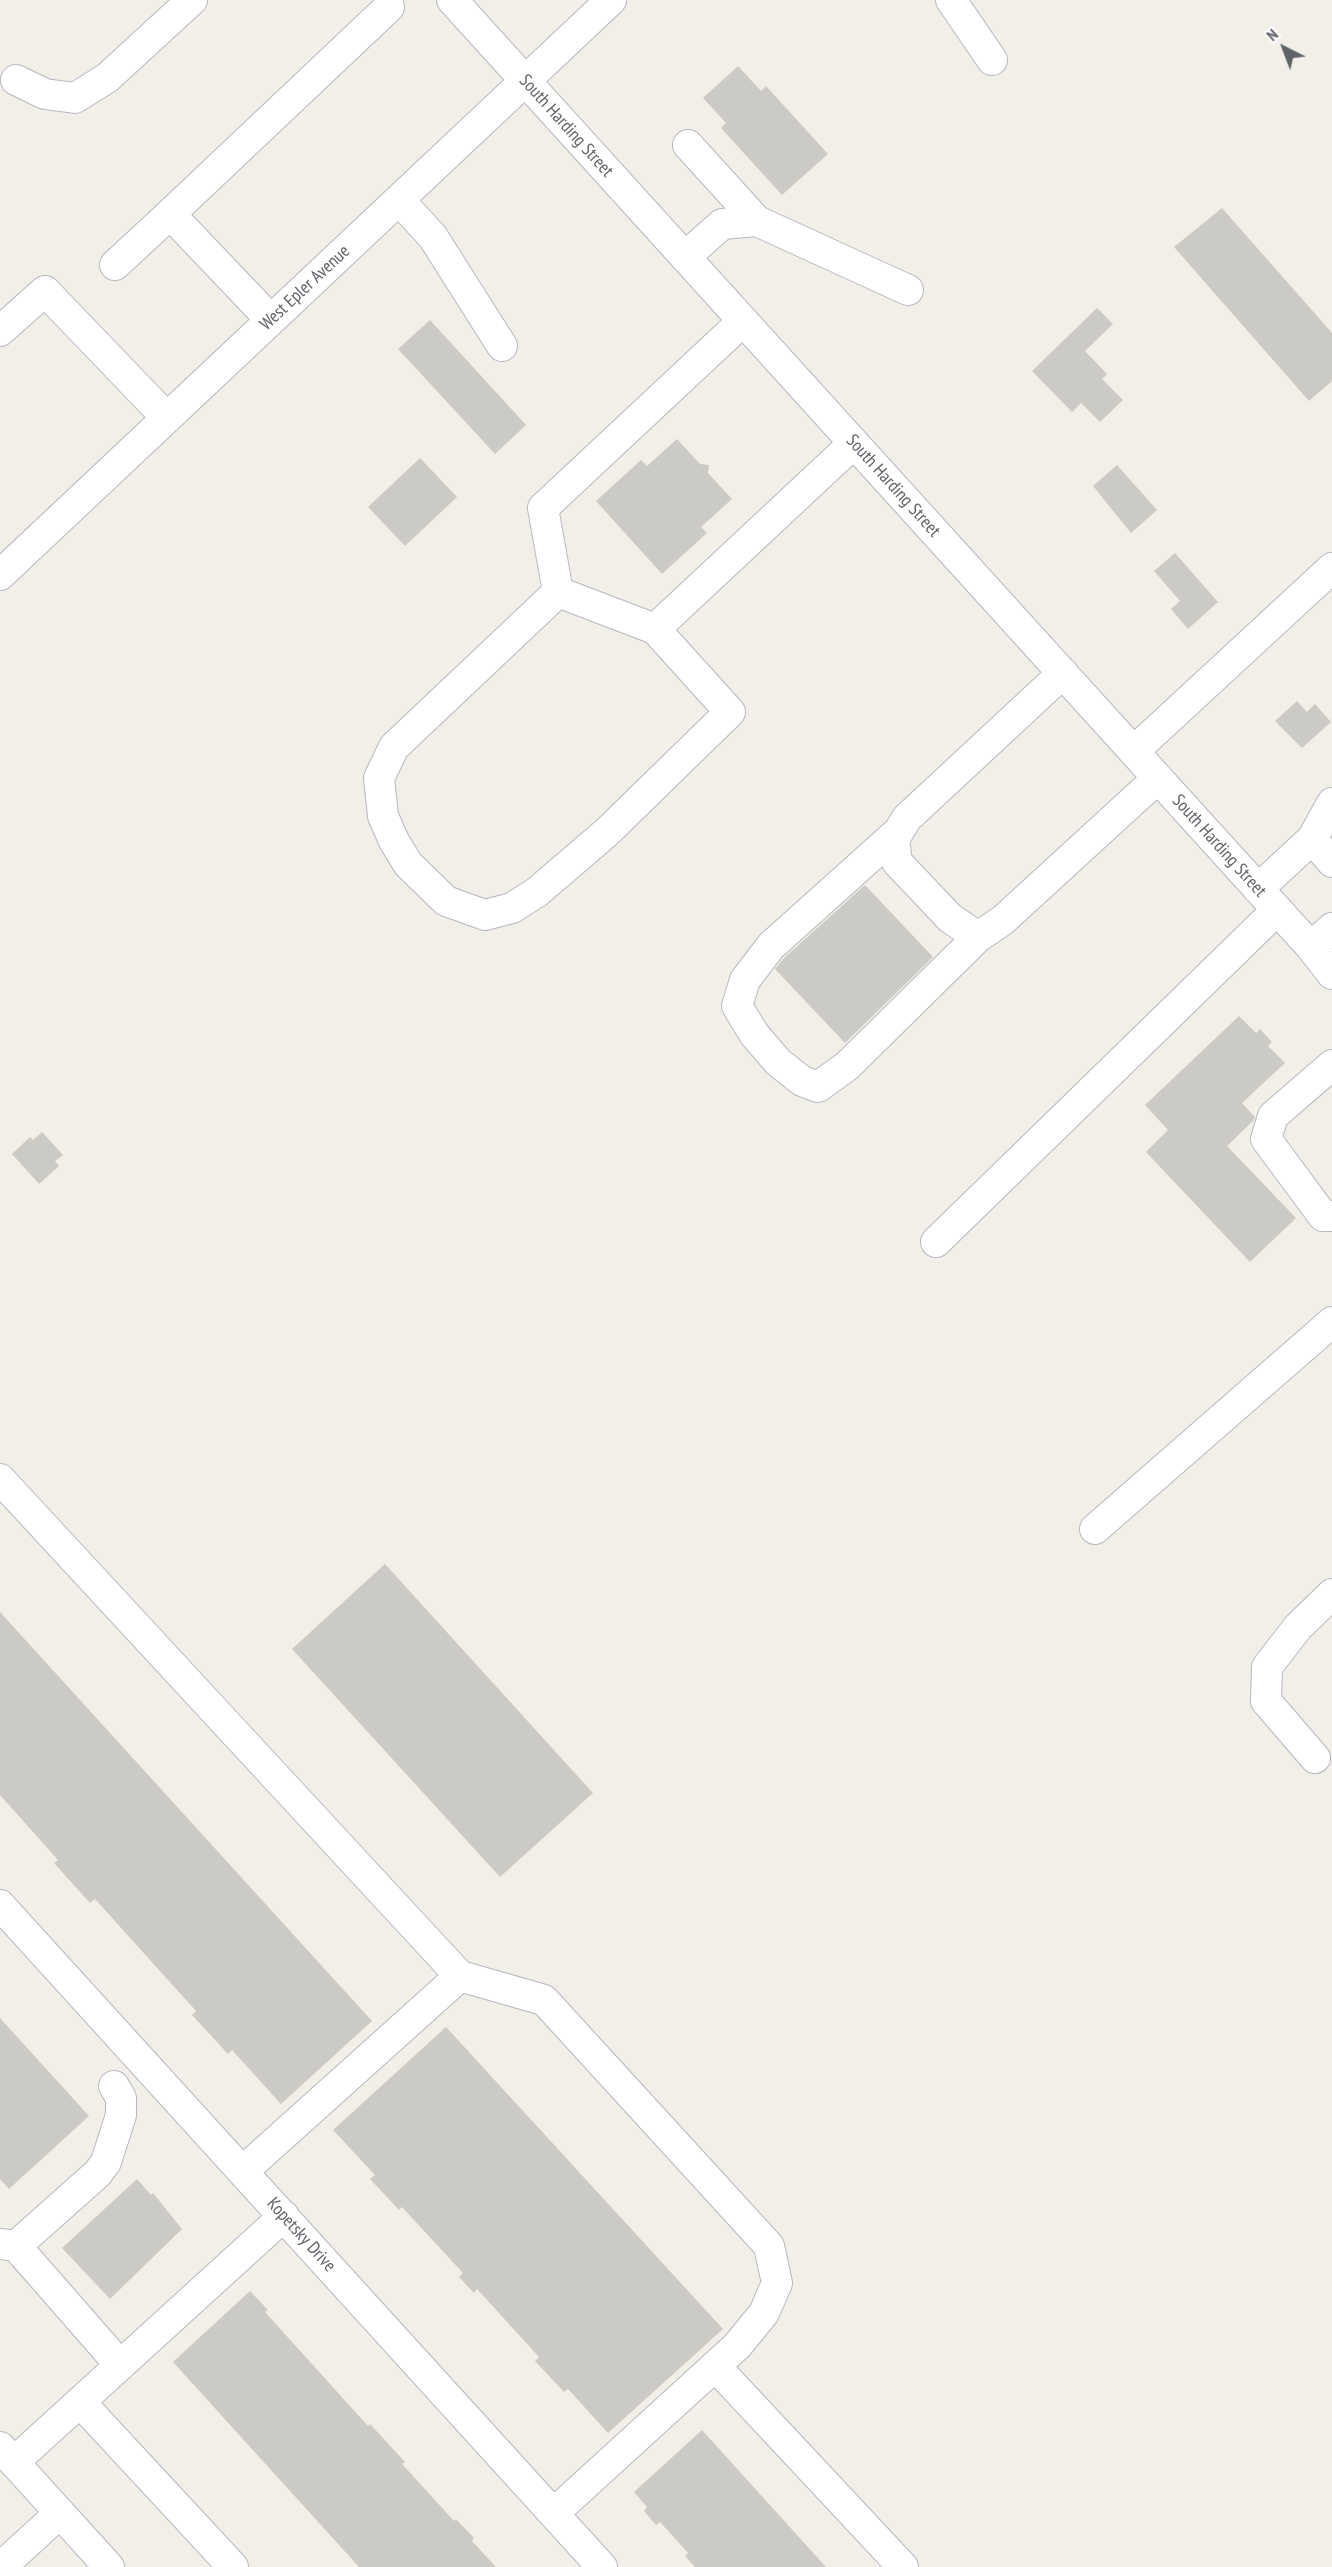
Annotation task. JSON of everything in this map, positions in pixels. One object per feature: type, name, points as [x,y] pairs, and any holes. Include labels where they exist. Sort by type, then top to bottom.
[{"type":"street","points":[[16,80],[45,94],[75,98],[107,78],[192,0]]},
{"type":"street","name":"South Harding Street","points":[[452,0],[1268,899],[1322,938],[1332,974]]},
{"type":"street","name":"West Epler Avenue","points":[[0,575],[610,0]]},
{"type":"street","points":[[951,0],[992,60]]},
{"type":"street","points":[[115,265],[389,7]]},
{"type":"street","points":[[688,145],[757,221],[908,290]]},
{"type":"street","points":[[399,200],[433,237],[502,346]]},
{"type":"street","points":[[170,214],[271,320]]},
{"type":"street","points":[[685,257],[722,224],[757,221]]},
{"type":"street","points":[[0,331],[45,291],[167,418]]},
{"type":"street","points":[[558,592],[543,508],[743,321]]},
{"type":"street","points":[[655,629],[854,443]]},
{"type":"street","points":[[1134,751],[1332,568]]},
{"type":"street","points":[[558,592],[655,629],[730,712],[607,832],[537,892],[512,908],[485,915],[446,901],[408,864],[394,841],[384,816],[379,778],[394,747],[558,592]]},
{"type":"street","points":[[978,937],[950,918],[897,862],[894,839],[906,818],[1063,673]]},
{"type":"street","points":[[898,832],[771,946],[745,980],[737,1006],[754,1034],[778,1062],[802,1081],[818,1087],[847,1066],[978,937],[1003,920],[1158,778]]},
{"type":"street","points":[[936,1242],[1268,899],[1312,839],[1332,803]]},
{"type":"street","points":[[1312,839],[1332,862]]},
{"type":"street","points":[[1332,1065],[1273,1116],[1266,1139],[1323,1216],[1332,1216]]},
{"type":"street","points":[[1095,1529],[1332,1322]]},
{"type":"street","points":[[0,1479],[460,1976],[544,2000],[769,2246],[777,2283],[764,2313],[737,2346],[554,2514]]},
{"type":"street","points":[[1315,1758],[1266,1701],[1267,1667],[1298,1627],[1332,1594]]},
{"type":"street","name":"Kopetsky Drive","points":[[0,1905],[602,2567]]},
{"type":"street","points":[[243,2171],[460,1976]]},
{"type":"street","points":[[114,2086],[121,2098],[121,2115],[106,2162],[98,2173],[8,2245],[120,2365]]},
{"type":"street","points":[[109,2567],[7,2454],[80,2402],[284,2216]]},
{"type":"street","points":[[715,2366],[903,2567]]},
{"type":"street","points":[[80,2402],[233,2567]]},
{"type":"street","points":[[1,2567],[60,2512]]},
{"type":"building","points":[[738,66],[761,91],[766,86],[828,154],[782,195],[721,128],[726,123],[703,98]]},
{"type":"building","points":[[1222,208],[1332,333],[1332,381],[1309,401],[1174,247]]},
{"type":"building","points":[[1097,308],[1113,324],[1085,351],[1107,374],[1102,379],[1123,400],[1100,422],[1081,403],[1072,412],[1032,371]]},
{"type":"building","points":[[430,320],[526,425],[495,454],[398,349]]},
{"type":"building","points":[[677,439],[700,464],[709,465],[708,473],[732,499],[701,527],[707,533],[662,574],[596,501],[641,460],[647,466]]},
{"type":"building","points":[[420,458],[457,497],[405,546],[368,507]]},
{"type":"building","points":[[1117,465],[1157,510],[1131,533],[1093,486]]},
{"type":"building","points":[[1175,553],[1218,602],[1188,629],[1171,609],[1180,601],[1154,571]]},
{"type":"building","points":[[1297,701],[1307,712],[1315,704],[1331,722],[1302,748],[1275,721]]},
{"type":"building","points":[[865,885],[933,957],[845,1043],[775,969],[784,958]]},
{"type":"building","points":[[1239,1016],[1256,1033],[1260,1029],[1272,1042],[1268,1046],[1285,1063],[1242,1103],[1255,1117],[1227,1146],[1296,1218],[1250,1262],[1146,1152],[1168,1130],[1145,1105]]},
{"type":"building","points":[[42,1132],[63,1155],[55,1161],[59,1166],[39,1184],[12,1154],[30,1137],[33,1140]]},
{"type":"building","points":[[385,1564],[593,1793],[500,1877],[292,1649]]},
{"type":"building","points":[[0,1612],[372,2021],[281,2104],[232,2050],[228,2054],[192,2015],[196,2011],[95,1899],[90,1903],[54,1863],[58,1860],[0,1795]]},
{"type":"building","points":[[0,2018],[89,2116],[9,2189],[0,2179]]},
{"type":"building","points":[[446,2027],[723,2329],[608,2433],[568,2389],[564,2392],[535,2361],[539,2357],[477,2289],[474,2293],[459,2277],[463,2273],[402,2207],[399,2210],[370,2179],[375,2175],[333,2130]]},
{"type":"building","points":[[137,2179],[151,2195],[153,2193],[182,2229],[110,2299],[62,2248]]},
{"type":"building","points":[[250,2291],[268,2310],[265,2312],[368,2426],[370,2424],[405,2462],[402,2464],[454,2521],[456,2519],[474,2538],[472,2541],[496,2567],[359,2567],[173,2362]]},
{"type":"building","points":[[702,2430],[826,2567],[695,2567],[685,2556],[688,2553],[660,2522],[656,2525],[644,2511],[647,2507],[634,2492]]}]
